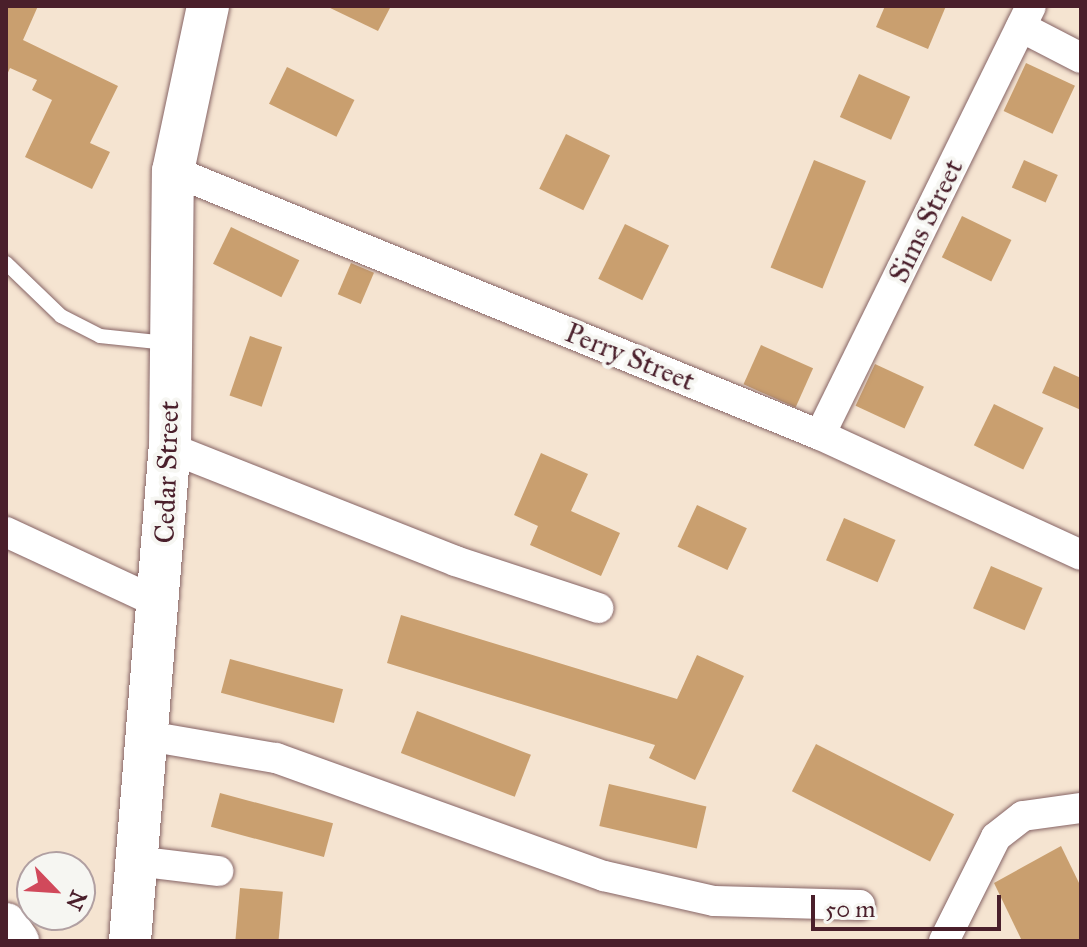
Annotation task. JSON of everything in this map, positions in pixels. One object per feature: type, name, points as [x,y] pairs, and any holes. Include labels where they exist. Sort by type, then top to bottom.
[{"type":"street","name":"Cedar Street","points":[[130,941],[161,604],[170,448],[173,171],[208,6]]},
{"type":"street","points":[[1026,16],[1081,58]]},
{"type":"street","name":"Sims Street","points":[[820,435],[1026,16]]},
{"type":"street","name":"Perry Street","points":[[173,171],[820,435],[1081,555]]},
{"type":"street","points":[[170,448],[455,561],[598,608]]},
{"type":"street","points":[[6,532],[161,604]]},
{"type":"street","points":[[148,736],[276,758],[604,876],[714,901],[860,905]]},
{"type":"street","points":[[944,941],[996,837],[1023,816],[1081,808]]},
{"type":"street","points":[[135,861],[218,871]]},
{"type":"street","points":[[6,924],[18,941]]},
{"type":"lane","points":[[6,263],[61,316],[100,336],[171,344]]},
{"type":"building","points":[[6,6],[38,6],[23,40],[118,86],[90,143],[110,152],[92,189],[25,157],[52,100],[32,90],[37,80],[10,68],[6,77]]},
{"type":"building","points":[[326,6],[391,6],[378,31]]},
{"type":"building","points":[[885,6],[946,6],[928,49],[876,27]]},
{"type":"building","points":[[1026,63],[1075,86],[1053,134],[1004,111]]},
{"type":"building","points":[[287,67],[354,100],[336,137],[269,104]]},
{"type":"building","points":[[859,74],[910,97],[891,140],[840,117]]},
{"type":"building","points":[[566,134],[610,155],[583,210],[539,189]]},
{"type":"building","points":[[814,160],[866,181],[822,289],[771,268]]},
{"type":"building","points":[[1024,160],[1058,175],[1046,202],[1012,187]]},
{"type":"building","points":[[962,216],[1011,240],[991,281],[942,257]]},
{"type":"building","points":[[625,224],[669,245],[642,300],[598,279]]},
{"type":"building","points":[[231,227],[299,260],[281,297],[213,264]]},
{"type":"building","points":[[351,263],[374,273],[361,304],[338,294]]},
{"type":"building","points":[[250,336],[282,347],[262,407],[229,396]]},
{"type":"building","points":[[761,345],[813,368],[796,407],[744,384]]},
{"type":"building","points":[[875,364],[924,387],[905,429],[856,406]]},
{"type":"building","points":[[1054,366],[1081,378],[1081,410],[1042,393]]},
{"type":"building","points":[[994,404],[1043,428],[1023,469],[974,445]]},
{"type":"building","points":[[541,453],[588,474],[571,511],[620,533],[601,576],[530,545],[538,526],[514,515]]},
{"type":"building","points":[[697,505],[747,528],[727,570],[678,547]]},
{"type":"building","points":[[844,518],[896,540],[878,582],[826,560]]},
{"type":"building","points":[[991,566],[1043,588],[1025,630],[973,608]]},
{"type":"building","points":[[401,615],[677,699],[697,655],[744,676],[695,780],[649,758],[655,745],[387,663]]},
{"type":"building","points":[[230,659],[343,689],[334,723],[221,693]]},
{"type":"building","points":[[417,711],[531,755],[515,797],[401,753]]},
{"type":"building","points":[[816,744],[954,814],[930,862],[792,791]]},
{"type":"building","points":[[609,784],[706,806],[697,848],[599,826]]},
{"type":"building","points":[[220,793],[333,823],[324,857],[211,827]]},
{"type":"building","points":[[1061,846],[1081,887],[1081,941],[1022,941],[994,883]]},
{"type":"building","points":[[240,888],[283,892],[279,941],[235,941]]}]
